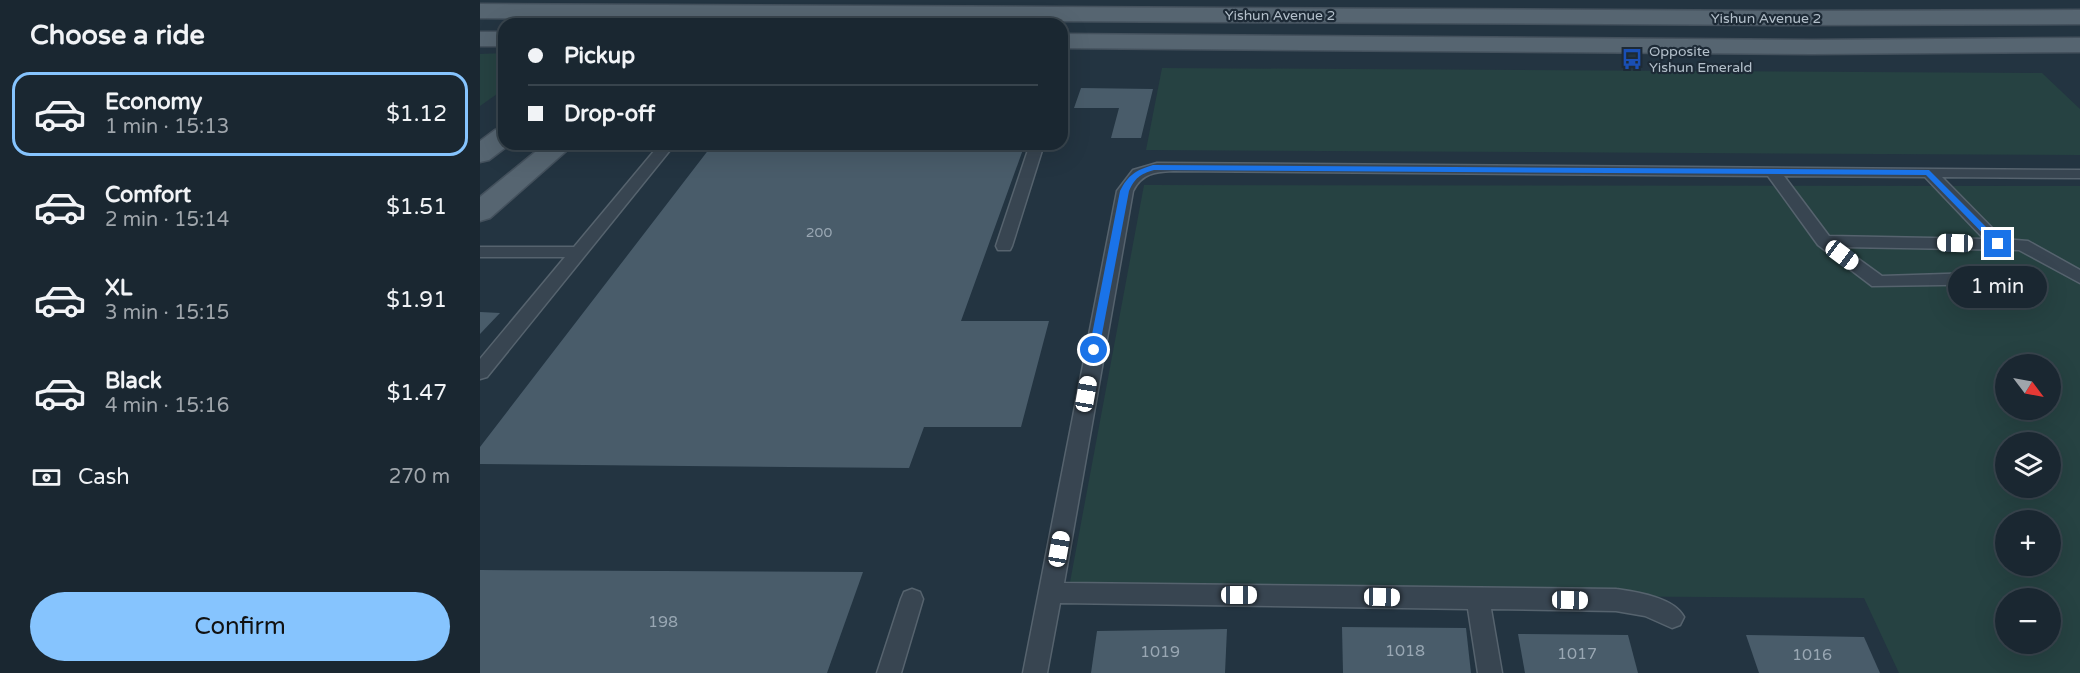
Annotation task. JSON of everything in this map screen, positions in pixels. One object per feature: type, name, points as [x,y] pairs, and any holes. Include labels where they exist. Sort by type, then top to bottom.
[{"type":"main road","points":[[577,11],[639,0]]},
{"type":"main road","points":[[775,0],[808,12]]},
{"type":"main road","name":"Yishun Avenue 2","points":[[480,11],[1790,18],[2080,17]]},
{"type":"main road","points":[[480,39],[498,39]]},
{"type":"main road","name":"Yishun Avenue 2","points":[[1068,41],[1812,47],[2080,45]]},
{"type":"main road","points":[[480,154],[498,140]]},
{"type":"main road","points":[[480,212],[554,150]]},
{"type":"lane","points":[[480,372],[664,150]]},
{"type":"lane","points":[[1004,246],[1035,150]]},
{"type":"lane","points":[[1035,673],[1052,593],[1106,283],[1125,191],[1130,179],[1138,173],[1153,168],[1173,167],[2080,174]]},
{"type":"lane","points":[[1773,172],[1824,241],[1878,282],[2008,278]]},
{"type":"lane","points":[[1929,173],[1998,244]]},
{"type":"lane","points":[[1824,241],[2022,244],[2080,277]]},
{"type":"lane","points":[[480,252],[578,252]]},
{"type":"lane","points":[[1052,593],[1638,602],[1672,617]]},
{"type":"lane","points":[[890,673],[912,599]]},
{"type":"lane","points":[[1478,599],[1490,673]]},
{"type":"green space","points":[[498,53],[498,93],[480,106],[480,54]]},
{"type":"green space","points":[[1162,68],[2042,73],[2080,109],[2080,155],[1146,150]]},
{"type":"green space","points":[[1144,185],[2080,186],[2080,673],[1899,673],[1864,598],[1068,593]]},
{"type":"building","points":[[1081,88],[1153,89],[1141,138],[1111,138],[1119,108],[1074,108]]},
{"type":"building","points":[[708,150],[1023,150],[961,321],[1049,321],[1021,427],[924,427],[909,468],[480,464],[480,447]]},
{"type":"building","points":[[480,312],[500,313],[480,334]]},
{"type":"building","points":[[480,570],[863,572],[827,673],[480,673]]},
{"type":"building","points":[[1342,627],[1466,628],[1471,673],[1343,673]]},
{"type":"building","points":[[1227,629],[1225,673],[1091,673],[1097,631]]},
{"type":"building","points":[[1518,634],[1628,635],[1638,673],[1525,673]]},
{"type":"building","points":[[1746,635],[1864,637],[1880,673],[1759,673]]},
{"type":"place","name":"Opposite Yishun Emerald","points":[[1632,59]]},
{"type":"route","points":[[1094,350],[1125,191],[1130,179],[1138,173],[1153,168],[1929,173],[1998,244]]}]
